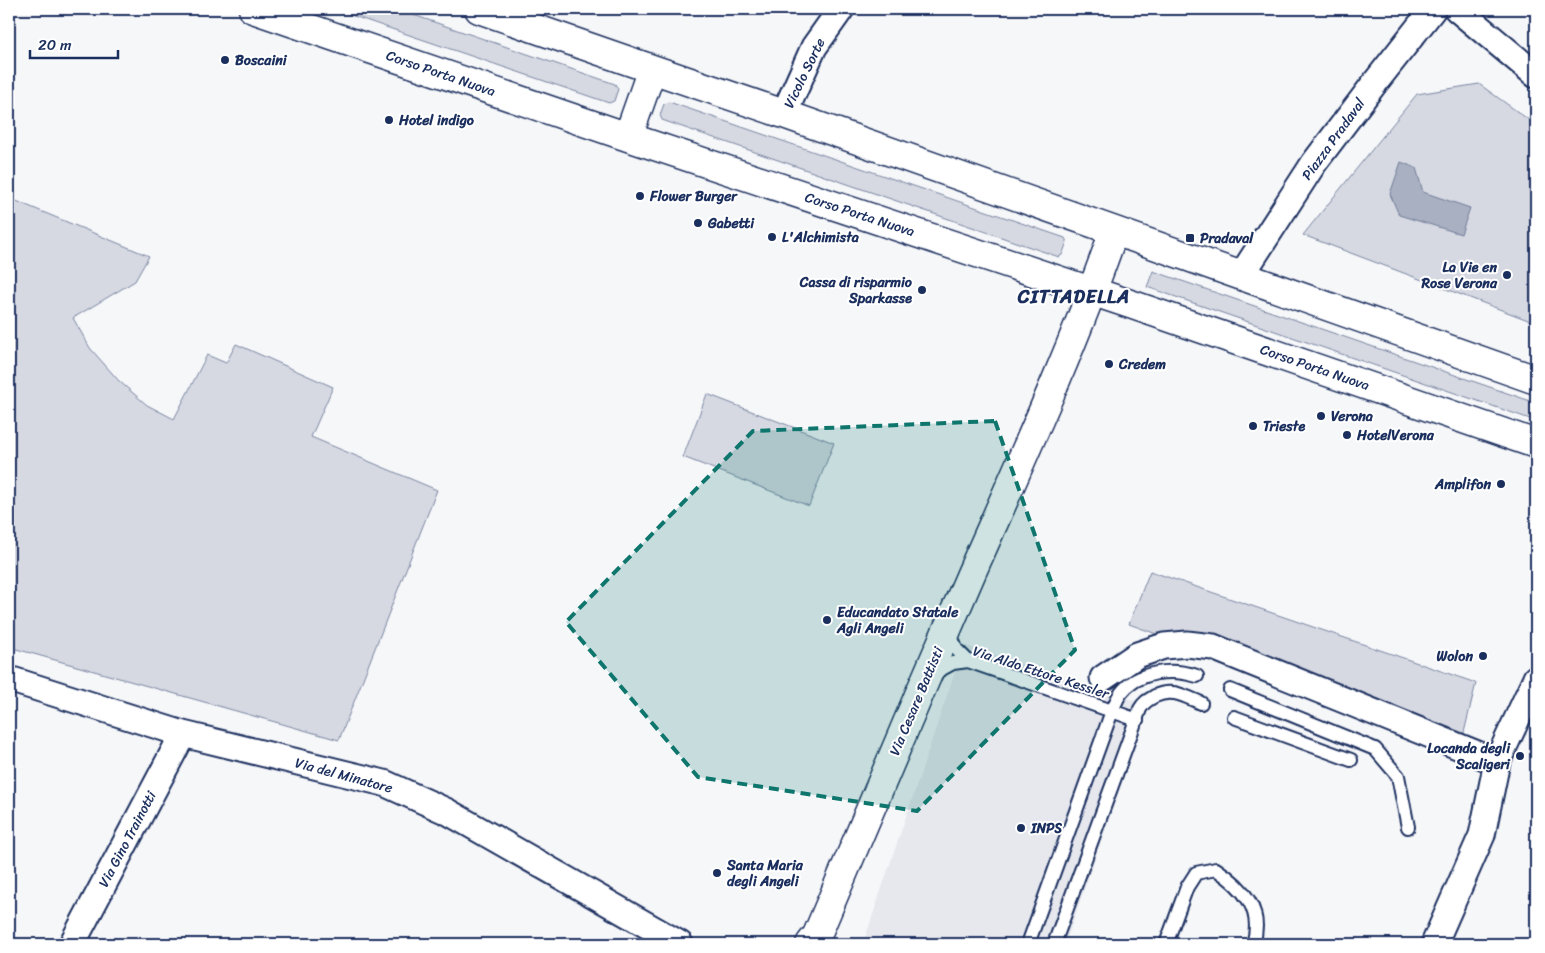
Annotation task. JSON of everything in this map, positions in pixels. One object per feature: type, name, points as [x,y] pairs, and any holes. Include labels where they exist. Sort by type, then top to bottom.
[{"type":"street","name":"Corso Porta Nuova","points":[[253,9],[1093,291],[1536,444]]},
{"type":"street","points":[[479,9],[784,114],[1536,380]]},
{"type":"street","name":"Vicolo Sorte","points":[[784,114],[814,46],[841,9]]},
{"type":"street","name":"Piazza Pradaval","points":[[1241,276],[1314,163],[1433,9]]},
{"type":"street","points":[[1456,9],[1536,74]]},
{"type":"street","points":[[628,136],[652,69]]},
{"type":"street","points":[[1093,291],[1114,231]]},
{"type":"street","name":"Via Cesare Battisti","points":[[816,941],[926,678],[1067,356],[1093,291]]},
{"type":"street","points":[[1103,678],[1137,655],[1164,646],[1187,644],[1213,647],[1497,762]]},
{"type":"street","points":[[1434,944],[1482,835],[1497,762],[1536,678]]},
{"type":"street","name":"Via del Minatore","points":[[9,679],[183,734],[384,783],[448,812],[680,944]]},
{"type":"street","name":"Via Gino Trainotti","points":[[72,944],[183,734]]},
{"type":"lane","points":[[948,627],[956,649],[968,661]]},
{"type":"lane","name":"Via Aldo Ettore Kessler","points":[[926,678],[953,663],[968,661],[1112,711],[1028,944]]},
{"type":"lane","points":[[1136,720],[1112,711],[1120,694],[1127,686],[1163,671],[1197,676]]},
{"type":"lane","points":[[1230,690],[1375,749],[1398,776],[1408,827]]},
{"type":"lane","points":[[1054,944],[1144,702],[1165,692],[1177,693],[1200,703]]},
{"type":"lane","points":[[1234,717],[1351,760]]},
{"type":"lane","points":[[1166,944],[1187,887],[1196,873],[1216,869],[1232,880],[1244,893],[1255,913],[1257,933],[1253,944]]},
{"type":"highlighted area","points":[[995,421],[1075,650],[917,811],[698,777],[566,622],[753,431]]},
{"type":"shaded area","points":[[333,9],[396,9],[615,84],[618,89],[614,101],[609,103]]},
{"type":"shaded area","points":[[1479,84],[1536,125],[1536,323],[1303,235],[1417,94]]},
{"type":"shaded area","points":[[669,102],[1065,238],[1067,242],[1062,255],[1059,257],[662,120],[660,115],[664,104]]},
{"type":"shaded area","points":[[9,198],[149,256],[135,281],[73,318],[90,348],[119,381],[147,405],[174,419],[207,355],[226,363],[236,344],[333,387],[311,437],[437,490],[339,740],[9,647]]},
{"type":"shaded area","points":[[1153,271],[1536,403],[1536,421],[1147,287]]},
{"type":"shaded area","points":[[707,394],[834,443],[809,506],[683,457]]},
{"type":"shaded area","points":[[1150,571],[1476,683],[1461,745],[1129,624]]},
{"type":"shaded area","points":[[964,645],[1149,705],[1065,944],[863,944]]},
{"type":"water","points":[[1401,162],[1416,168],[1423,192],[1470,208],[1461,234],[1399,215],[1390,194]]},
{"type":"place","name":"Boscaini","points":[[225,60]]},
{"type":"place","name":"Hotel indigo","points":[[389,120]]},
{"type":"place","name":"Flower Burger","points":[[640,196]]},
{"type":"place","name":"Gabetti","points":[[698,223]]},
{"type":"place","name":"L'Alchimista","points":[[772,237]]},
{"type":"place","name":"Pradaval","points":[[1190,238]]},
{"type":"place","name":"La Vie en Rose Verona","points":[[1507,275]]},
{"type":"place","name":"Cassa di risparmio Sparkasse","points":[[922,290]]},
{"type":"place","name":"Credem","points":[[1109,364]]},
{"type":"place","name":"Verona","points":[[1321,416]]},
{"type":"place","name":"Trieste","points":[[1253,426]]},
{"type":"place","name":"HotelVerona","points":[[1347,435]]},
{"type":"place","name":"Amplifon","points":[[1501,484]]},
{"type":"place","name":"Educandato Statale Agli Angeli","points":[[827,620]]},
{"type":"place","name":"Wolon","points":[[1483,656]]},
{"type":"place","name":"Locanda degli Scaligeri","points":[[1520,756]]},
{"type":"place","name":"INPS","points":[[1021,828]]},
{"type":"place","name":"Santa Maria degli Angeli","points":[[717,873]]},
{"type":"district","name":"CITTADELLA","points":[[1074,296]]}]
